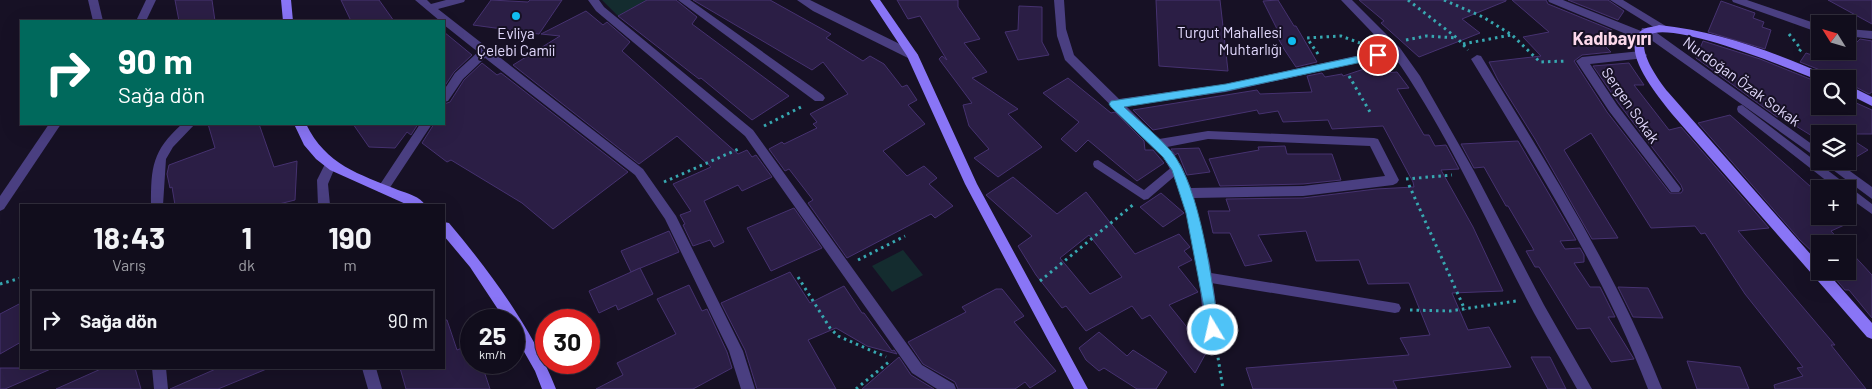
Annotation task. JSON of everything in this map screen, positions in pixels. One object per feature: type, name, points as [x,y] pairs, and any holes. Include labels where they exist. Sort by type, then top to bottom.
[{"type":"main road","points":[[286,0],[288,20]]},
{"type":"main road","points":[[875,0],[912,55],[970,184],[1081,389]]},
{"type":"main road","points":[[1811,73],[1791,64],[1709,37],[1664,28],[1644,34],[1639,46],[1650,76],[1660,90],[1704,144],[1872,334]]},
{"type":"main road","points":[[1856,94],[1872,102]]},
{"type":"main road","points":[[300,125],[305,137],[315,152],[330,165],[417,204]]},
{"type":"main road","points":[[445,228],[475,262],[505,309]]},
{"type":"main road","points":[[525,341],[542,369],[549,389]]},
{"type":"street","points":[[93,0],[98,20]]},
{"type":"street","points":[[141,20],[151,0]]},
{"type":"street","points":[[426,4],[460,0]]},
{"type":"street","points":[[593,0],[600,9],[752,137],[917,369],[949,389]]},
{"type":"street","points":[[682,0],[819,98]]},
{"type":"street","points":[[802,0],[912,55]]},
{"type":"street","points":[[1059,0],[1059,19],[1064,45],[1069,57],[1173,160],[1192,213],[1213,330]]},
{"type":"street","points":[[1346,0],[1392,47],[1416,79],[1470,174],[1533,298],[1585,389]]},
{"type":"street","name":"Nurdoğan Özak Sokak","points":[[1553,0],[1644,34],[1811,150]]},
{"type":"street","points":[[1615,0],[1664,28]]},
{"type":"street","points":[[1737,0],[1811,26]]},
{"type":"street","points":[[426,4],[625,160],[651,188],[670,216],[736,351],[748,389]]},
{"type":"street","points":[[1856,34],[1872,36]]},
{"type":"street","points":[[1115,104],[1226,88],[1342,63],[1392,47]]},
{"type":"street","points":[[445,97],[459,76],[485,52]]},
{"type":"street","name":"Sergen Sokak","points":[[1641,55],[1582,61],[1613,108],[1675,189]]},
{"type":"street","points":[[1477,59],[1582,231],[1638,344],[1655,389]]},
{"type":"street","points":[[0,206],[53,125]]},
{"type":"street","points":[[158,204],[157,168],[162,151],[188,125]]},
{"type":"street","points":[[383,189],[425,125]]},
{"type":"street","points":[[1156,144],[1208,135],[1236,134],[1374,142],[1393,180],[1303,191],[1185,193]]},
{"type":"street","points":[[324,204],[322,194],[323,176],[330,165]]},
{"type":"street","points":[[1836,170],[1845,180]]},
{"type":"street","points":[[1856,188],[1872,194]]},
{"type":"street","points":[[159,369],[161,389]]},
{"type":"street","points":[[369,369],[375,389]]},
{"type":"lane","points":[[1742,109],[1833,180]]},
{"type":"lane","points":[[1098,164],[1144,196],[1177,169]]},
{"type":"lane","points":[[1856,191],[1872,208]]},
{"type":"lane","points":[[1205,277],[1395,308]]},
{"type":"path","points":[[1408,0],[1457,38],[1477,59]]},
{"type":"path","points":[[1444,0],[1483,17],[1512,35],[1540,62],[1582,61]]},
{"type":"path","points":[[1774,14],[1801,49],[1791,64]]},
{"type":"path","points":[[1308,38],[1337,34],[1366,45],[1392,47],[1426,36],[1457,38]]},
{"type":"path","points":[[1463,44],[1512,35]]},
{"type":"path","points":[[1342,63],[1370,112]]},
{"type":"path","points":[[651,188],[752,137],[819,98]]},
{"type":"path","points":[[1393,180],[1470,174]]},
{"type":"path","points":[[1406,179],[1465,310]]},
{"type":"path","points":[[1028,291],[1144,196]]},
{"type":"path","points":[[844,267],[905,236]]},
{"type":"path","points":[[798,277],[830,328],[838,336],[917,369]]},
{"type":"path","points":[[0,284],[20,278]]},
{"type":"path","points":[[1395,308],[1425,312],[1465,310],[1533,298]]},
{"type":"path","points":[[1213,330],[1223,389]]},
{"type":"path","points":[[856,389],[890,361],[897,365]]},
{"type":"green space","points":[[602,0],[647,0],[618,16]]},
{"type":"green space","points":[[903,250],[923,275],[892,292],[872,266]]},
{"type":"building","points":[[175,0],[212,0],[215,20],[179,20]]},
{"type":"building","points":[[341,0],[379,0],[393,20],[351,20]]},
{"type":"building","name":"Evliya Çelebi Camii","points":[[491,0],[528,2],[530,0],[562,0],[539,34],[473,25]]},
{"type":"building","points":[[647,0],[676,0],[697,17],[692,24],[789,96],[752,120],[701,78],[699,79],[618,16]]},
{"type":"building","points":[[693,0],[770,0],[831,34],[826,38],[863,61],[870,56],[884,64],[902,87],[907,85],[917,100],[908,105],[925,124],[883,151],[907,176],[924,166],[937,178],[929,184],[953,206],[935,218],[931,214],[847,258],[808,203],[813,200],[789,169],[785,171],[769,149],[817,128],[813,124],[817,122],[810,114],[848,94],[823,62],[812,70]]},
{"type":"building","points":[[897,0],[958,0],[958,7],[980,39],[964,43],[987,72],[972,78],[1018,109],[1008,114],[1042,147],[998,177],[974,158],[989,149],[969,126],[963,105],[972,103],[939,59],[942,56],[947,60],[920,16],[908,19]]},
{"type":"building","points":[[1156,0],[1220,0],[1228,71],[1159,66]]},
{"type":"building","points":[[1278,0],[1317,62],[1296,67],[1284,49],[1273,29],[1277,29],[1263,1]]},
{"type":"building","points":[[1359,0],[1506,1],[1462,19],[1480,33],[1419,57],[1381,23],[1384,21]]},
{"type":"building","points":[[1512,0],[1546,0],[1548,4],[1612,30],[1603,44],[1611,52],[1582,55],[1574,61],[1607,112],[1670,193],[1681,193],[1683,190],[1681,185],[1619,104],[1593,66],[1629,63],[1644,85],[1634,85],[1669,130],[1681,127],[1769,228],[1738,231],[1835,345],[1831,345],[1866,389],[1775,389],[1774,385],[1803,376],[1797,368],[1803,367],[1745,294],[1705,233],[1701,234],[1695,226],[1651,228],[1591,133],[1564,150],[1618,238],[1592,239],[1489,62],[1541,56],[1523,37],[1549,32]]},
{"type":"building","points":[[1568,0],[1608,0],[1624,11],[1618,20]]},
{"type":"building","points":[[1828,0],[1872,0],[1872,24]]},
{"type":"building","points":[[1721,1],[1755,13],[1753,18],[1764,22],[1762,27],[1771,30],[1765,49],[1708,32]]},
{"type":"building","points":[[1019,6],[1042,7],[1042,42],[1049,55],[1018,60],[1005,32],[1018,30]]},
{"type":"building","points":[[586,11],[603,25],[607,22],[630,42],[622,51],[738,154],[747,150],[752,157],[756,155],[772,177],[742,191],[738,185],[704,201],[724,242],[714,247],[710,240],[693,246],[683,225],[685,224],[680,215],[691,211],[673,184],[711,167],[677,136],[639,164],[513,65],[560,36],[541,34]]},
{"type":"building","points":[[445,33],[472,55],[454,72],[445,86]]},
{"type":"building","points":[[1860,39],[1872,41],[1872,92],[1869,94],[1856,87],[1856,70],[1820,70],[1800,62],[1806,53],[1811,55],[1811,60],[1856,60],[1856,43]]},
{"type":"building","points":[[1703,41],[1760,59],[1811,79],[1811,115],[1856,115],[1856,103],[1872,110],[1872,134],[1856,134],[1856,125],[1811,125],[1811,135],[1780,116],[1777,117],[1696,58]]},
{"type":"building","points":[[482,63],[497,75],[501,73],[628,172],[553,229],[522,203],[451,160],[447,162],[422,143],[433,125],[445,125],[445,104],[450,102],[464,80]]},
{"type":"building","points":[[1382,63],[1385,73],[1397,72],[1409,88],[1397,89],[1424,135],[1429,135],[1435,146],[1446,145],[1459,169],[1441,170],[1473,227],[1503,291],[1452,293],[1468,330],[1489,327],[1511,367],[1393,381],[1397,389],[1253,389],[1246,368],[1409,355],[1400,338],[1430,335],[1409,283],[1368,284],[1359,260],[1316,261],[1306,231],[1258,235],[1272,261],[1245,266],[1230,233],[1213,233],[1208,211],[1230,211],[1226,199],[1303,198],[1376,189],[1414,187],[1413,182],[1383,126],[1332,129],[1328,120],[1283,122],[1278,111],[1259,114],[1257,110],[1153,130],[1133,110],[1257,90],[1260,94],[1312,92],[1307,76],[1322,73],[1325,77],[1342,74],[1343,76]]},
{"type":"building","points":[[1068,78],[1111,113],[1115,112],[1144,141],[1145,150],[1153,150],[1164,163],[1137,181],[1088,140],[1076,152],[1061,139],[1079,122],[1043,93]]},
{"type":"building","points":[[1730,115],[1811,187],[1811,225],[1844,225],[1831,231],[1835,235],[1811,235],[1811,250],[1698,123]]},
{"type":"building","points":[[208,125],[259,125],[274,167],[297,161],[295,200],[279,204],[175,204],[172,187],[170,188],[167,174],[169,165],[215,148]]},
{"type":"building","points":[[354,125],[417,125],[411,135],[407,132],[395,148],[369,147]]},
{"type":"building","points":[[1518,141],[1576,240],[1560,241],[1565,249],[1580,248],[1584,255],[1584,262],[1574,263],[1590,287],[1600,287],[1615,317],[1608,317],[1634,359],[1611,362],[1590,328],[1577,329],[1539,267],[1535,267],[1526,251],[1534,250],[1484,167],[1474,168],[1461,144]]},
{"type":"building","points":[[1856,142],[1868,150],[1856,157]]},
{"type":"building","points":[[1285,146],[1287,154],[1332,154],[1341,180],[1303,184],[1220,186],[1209,159],[1259,150],[1258,147]]},
{"type":"building","points":[[1199,148],[1210,172],[1187,175],[1178,153],[1175,155],[1171,149]]},
{"type":"building","points":[[1013,177],[1057,214],[1086,192],[1135,254],[1179,234],[1190,247],[1184,251],[1192,260],[1178,267],[1198,292],[1169,305],[1190,331],[1212,342],[1195,373],[1150,315],[1142,319],[1132,306],[1086,331],[1066,306],[1062,308],[1036,275],[1018,246],[1032,236],[986,195]],"holes":[[[1089,235],[1122,277],[1090,294],[1060,258]]]},
{"type":"building","points":[[1161,193],[1184,213],[1163,227],[1140,207]]},
{"type":"building","points":[[794,208],[822,248],[771,271],[747,228]]},
{"type":"building","points":[[669,231],[679,252],[631,272],[621,251]]},
{"type":"building","points":[[1856,258],[1872,275],[1872,318],[1849,290],[1845,290],[1837,280],[1856,280]]},
{"type":"building","points":[[640,268],[653,294],[618,310],[616,305],[600,313],[600,309],[597,309],[589,291]]},
{"type":"building","points":[[790,272],[810,303],[844,286],[862,313],[864,313],[892,351],[894,350],[897,354],[867,346],[836,328],[808,340],[836,389],[757,389],[745,350],[721,303]]},
{"type":"building","points":[[689,285],[702,311],[707,309],[727,352],[732,368],[693,389],[596,389],[623,375],[617,363],[676,334],[657,299]]},
{"type":"building","points":[[1618,287],[1648,288],[1663,318],[1633,317]]},
{"type":"building","points":[[996,289],[1002,289],[1024,316],[1014,322],[1056,371],[1030,388],[1025,382],[1015,389],[958,389],[955,382],[923,364],[908,342],[966,312],[962,307]]},
{"type":"building","points":[[20,304],[20,343],[0,354],[0,314]]},
{"type":"building","points":[[445,320],[447,320],[457,350],[460,349],[460,374],[485,374],[490,389],[406,389],[400,369],[445,369]]},
{"type":"building","points":[[1099,332],[1127,356],[1133,350],[1167,372],[1156,389],[1137,389],[1104,368],[1099,371],[1086,360],[1079,348]]},
{"type":"building","points":[[899,357],[911,375],[934,389],[862,389]]},
{"type":"building","points":[[1531,357],[1550,357],[1566,389],[1548,389]]},
{"type":"building","points":[[1687,361],[1740,367],[1749,389],[1697,389]]},
{"type":"building","points":[[0,368],[51,369],[5,389],[0,389]]},
{"type":"building","points":[[101,369],[135,369],[141,389],[56,389]]},
{"type":"building","points":[[216,369],[267,369],[218,389],[170,389]]},
{"type":"place","name":"Evliya Çelebi Camii","points":[[516,16]]},
{"type":"place","name":"Turgut Mahallesi Muhtarlığı","points":[[1292,41]]},
{"type":"district","name":"Kadıbayırı","points":[[1612,38]]},
{"type":"route","points":[[1213,330],[1192,213],[1177,169],[1173,160],[1115,104],[1226,88],[1378,55]]}]
